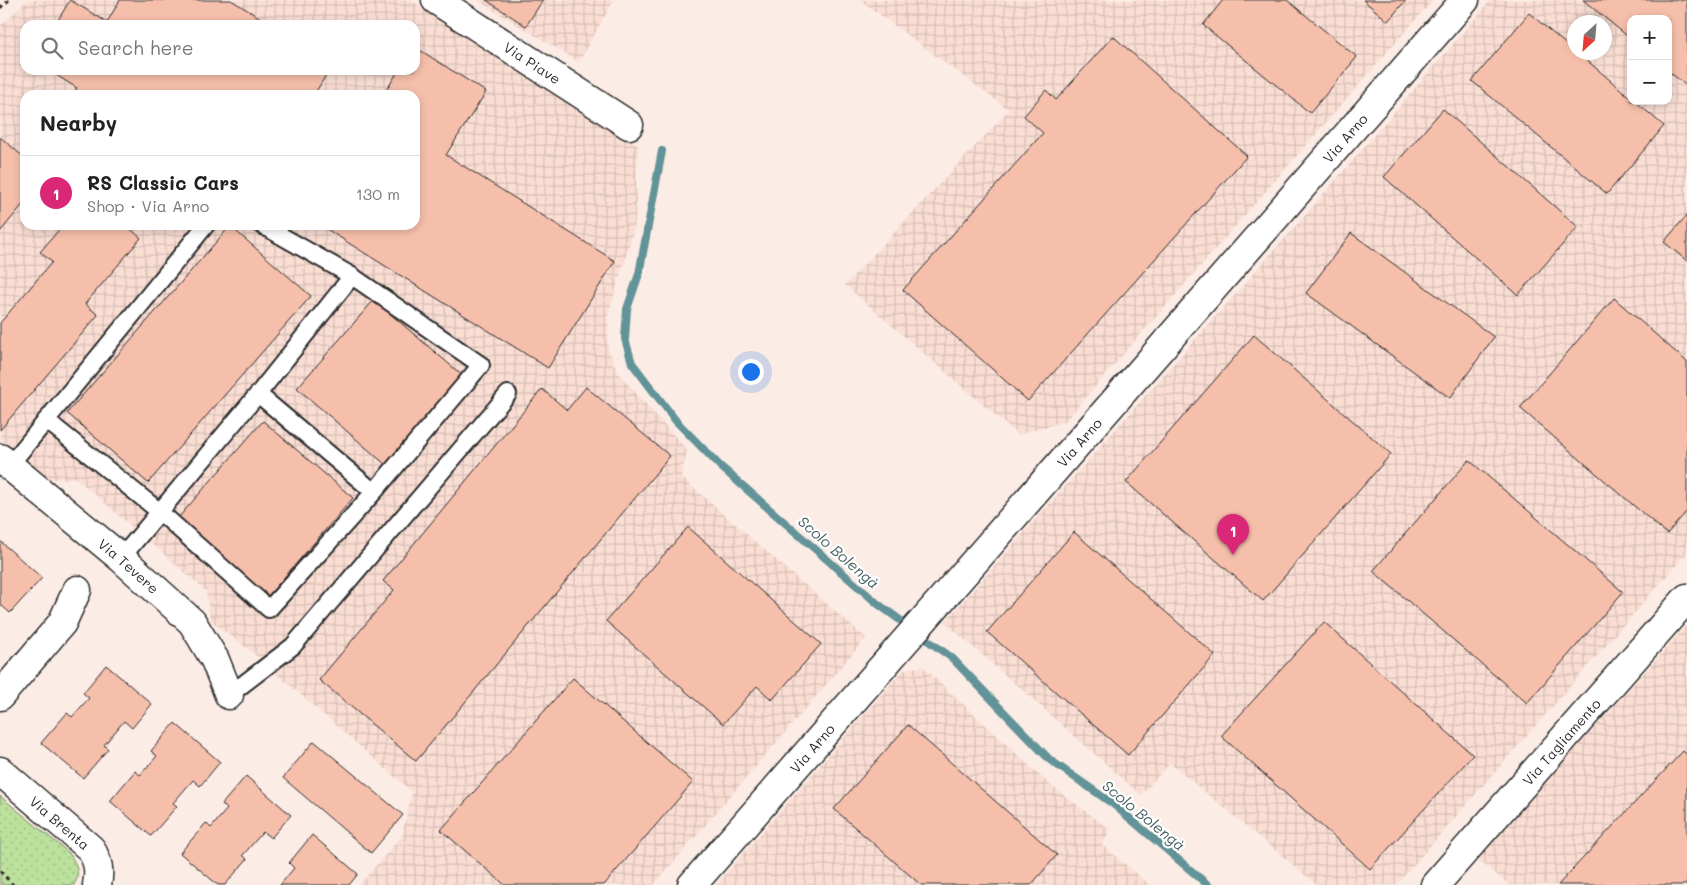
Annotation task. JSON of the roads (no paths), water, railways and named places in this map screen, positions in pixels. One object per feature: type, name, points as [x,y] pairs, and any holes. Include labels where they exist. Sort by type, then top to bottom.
[{"type":"street","name":"Via Piave","points":[[436,0],[629,125]]},
{"type":"street","name":"Via Arno","points":[[692,885],[1465,0]]},
{"type":"street","name":"Via Tevere","points":[[5,462],[121,558],[192,622],[215,660],[229,695]]},
{"type":"street","points":[[0,696],[62,623],[77,590]]},
{"type":"street","name":"Via Tagliamento","points":[[1436,885],[1687,598]]},
{"type":"street","name":"Via Brenta","points":[[0,771],[91,849],[98,861],[100,873],[96,885]]},
{"type":"lane","points":[[5,462],[46,420],[202,230]]},
{"type":"lane","points":[[46,420],[160,512],[269,609],[374,492],[481,365],[352,276],[271,230]]},
{"type":"lane","points":[[121,558],[258,394],[352,276]]},
{"type":"lane","points":[[258,394],[374,492]]},
{"type":"lane","points":[[229,695],[293,646],[508,394]]},
{"type":"waterway","name":"Scolo Bolengà","points":[[662,151],[639,274],[627,309],[625,339],[632,363],[676,421],[720,466],[878,604],[952,658],[1050,760],[1113,804],[1208,885]]},
{"type":"place","name":"RS Classic Cars","points":[[1233,555]]}]
